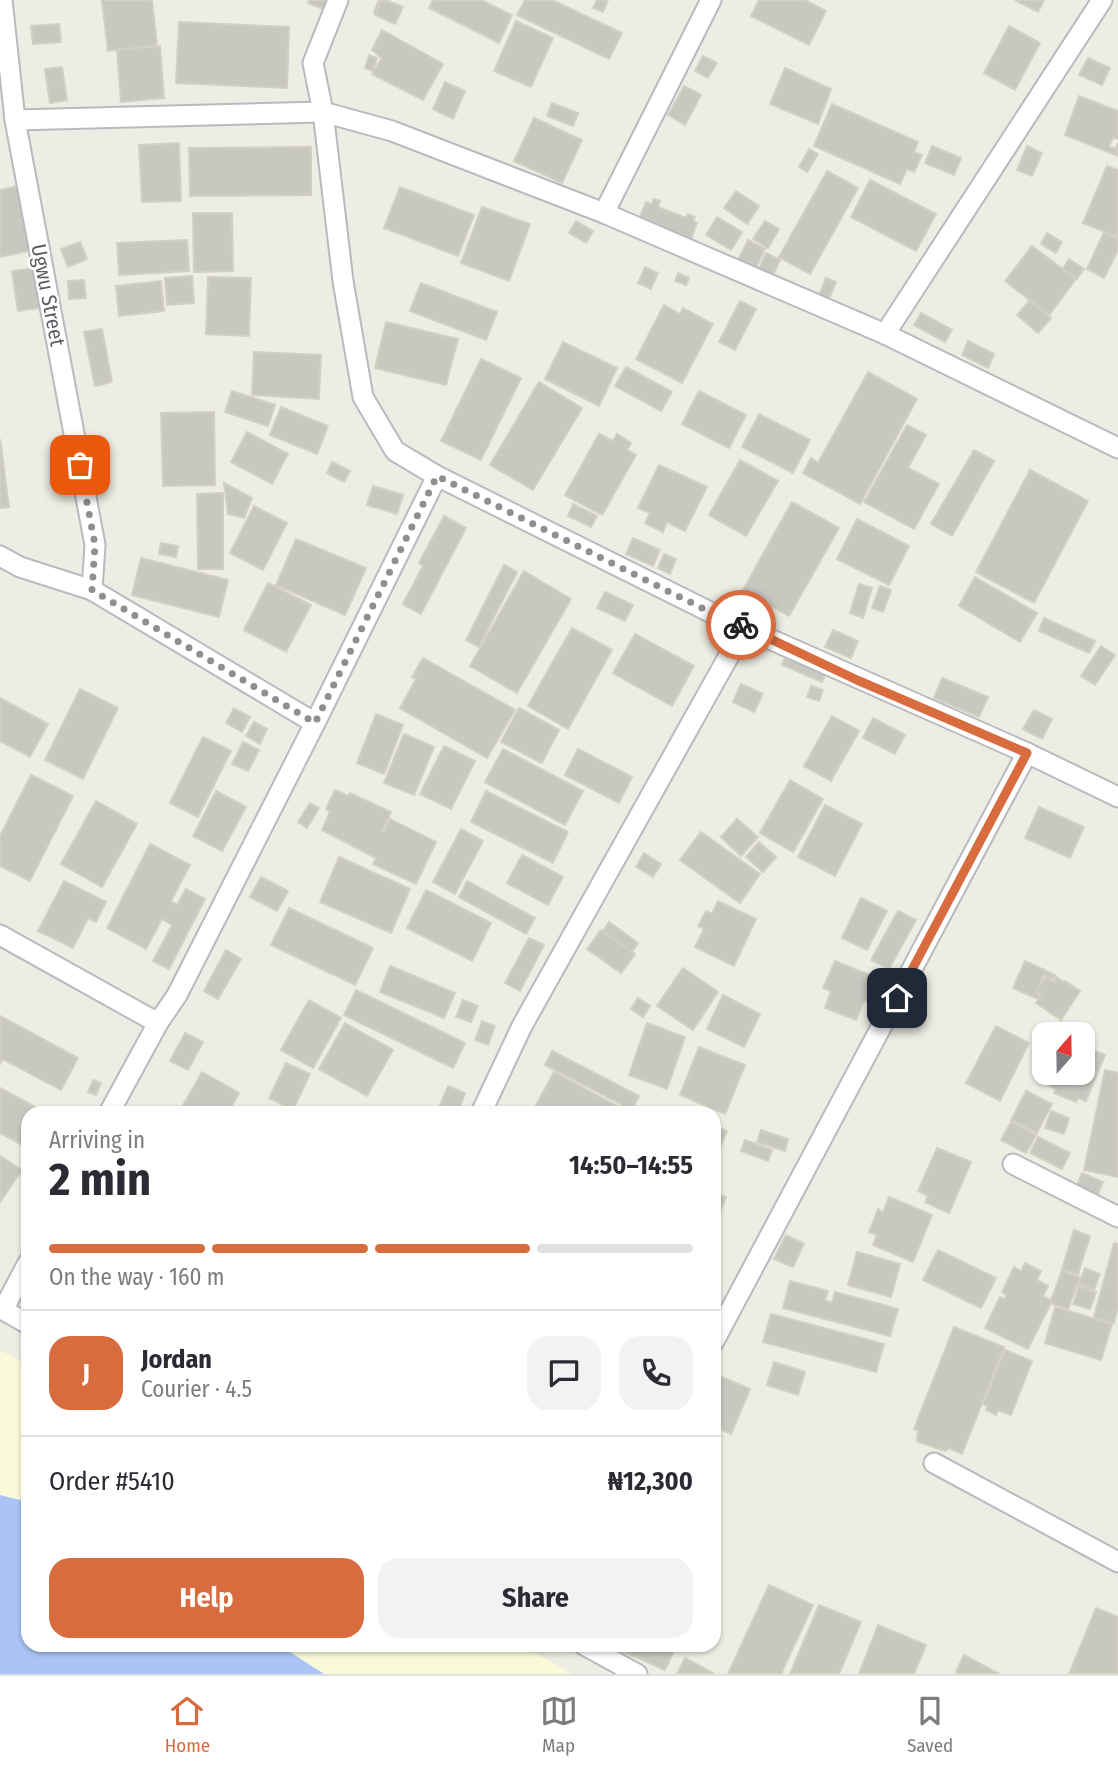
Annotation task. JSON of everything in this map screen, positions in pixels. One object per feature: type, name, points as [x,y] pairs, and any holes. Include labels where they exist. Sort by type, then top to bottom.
[{"type":"street","name":"Ugwu Street","points":[[2,0],[15,120],[95,545],[92,590]]},
{"type":"street","points":[[338,0],[313,64],[323,112],[343,281],[363,397],[395,451],[437,476],[718,616],[857,680],[1027,753],[1118,797]]},
{"type":"street","points":[[604,213],[711,0]]},
{"type":"street","points":[[886,334],[1102,0]]},
{"type":"street","points":[[15,120],[323,112],[392,131],[604,213],[886,334],[1118,448]]},
{"type":"street","points":[[114,1106],[158,1023],[177,995],[437,476]]},
{"type":"street","points":[[0,556],[20,567],[92,590],[315,723]]},
{"type":"street","points":[[484,1106],[523,1026],[746,627]]},
{"type":"street","points":[[721,1328],[1027,753]]},
{"type":"street","points":[[0,935],[158,1023]]},
{"type":"street","points":[[1013,1164],[1118,1217]]},
{"type":"street","points":[[21,1276],[1,1309],[21,1320]]},
{"type":"street","points":[[934,1463],[1118,1562]]},
{"type":"street","points":[[601,1652],[637,1674]]},
{"type":"shaded area","points":[[0,1350],[21,1361],[21,1652],[533,1652],[572,1674],[0,1674]]},
{"type":"water","points":[[0,1495],[21,1500],[21,1652],[290,1652],[324,1674],[0,1674]]},
{"type":"building","points":[[102,0],[152,0],[157,45],[108,51]]},
{"type":"building","points":[[309,0],[330,0],[326,10],[308,3]]},
{"type":"building","points":[[379,0],[402,7],[396,21],[374,12]]},
{"type":"building","points":[[381,0],[403,7],[395,24],[375,15]]},
{"type":"building","points":[[433,0],[481,0],[512,15],[499,43],[429,8]]},
{"type":"building","points":[[525,0],[552,0],[622,33],[609,59],[517,15]]},
{"type":"building","points":[[597,0],[608,0],[603,12],[593,8]]},
{"type":"building","points":[[759,0],[805,0],[826,11],[809,45],[751,16]]},
{"type":"building","points":[[1015,0],[1044,0],[1038,12]]},
{"type":"building","points":[[516,21],[553,38],[531,87],[494,71]]},
{"type":"building","points":[[179,22],[289,27],[287,88],[176,83]]},
{"type":"building","points":[[59,24],[61,42],[33,44],[31,26]]},
{"type":"building","points":[[1009,26],[1040,43],[1015,90],[984,73]]},
{"type":"building","points":[[382,30],[443,64],[423,100],[372,74],[382,58],[372,50]]},
{"type":"building","points":[[160,46],[164,98],[121,102],[117,50]]},
{"type":"building","points":[[369,55],[377,58],[373,71],[365,68]]},
{"type":"building","points":[[703,56],[717,63],[708,78],[695,71]]},
{"type":"building","points":[[1088,58],[1110,68],[1102,85],[1079,75]]},
{"type":"building","points":[[62,67],[67,100],[50,103],[45,69]]},
{"type":"building","points":[[785,68],[831,89],[818,124],[770,104]]},
{"type":"building","points":[[445,82],[465,91],[453,119],[433,109]]},
{"type":"building","points":[[684,86],[701,95],[685,125],[668,115]]},
{"type":"building","points":[[1079,96],[1118,111],[1118,139],[1113,137],[1109,147],[1116,149],[1118,143],[1118,156],[1065,135]]},
{"type":"building","points":[[552,103],[578,113],[573,126],[547,116]]},
{"type":"building","points":[[832,104],[918,142],[914,152],[922,155],[914,172],[907,169],[900,184],[814,146]]},
{"type":"building","points":[[534,118],[582,140],[562,183],[514,161]]},
{"type":"building","points":[[179,143],[181,201],[142,202],[139,145]]},
{"type":"building","points":[[932,146],[961,158],[954,175],[925,163]]},
{"type":"building","points":[[1027,146],[1042,153],[1032,176],[1017,170]]},
{"type":"building","points":[[311,147],[311,195],[190,196],[189,148]]},
{"type":"building","points":[[809,149],[818,154],[807,172],[799,167]]},
{"type":"building","points":[[1107,166],[1118,170],[1118,237],[1083,223]]},
{"type":"building","points":[[827,171],[858,188],[810,274],[779,257]]},
{"type":"building","points":[[870,180],[936,214],[916,251],[851,217]]},
{"type":"building","points":[[22,185],[37,249],[0,257],[0,190]]},
{"type":"building","points":[[400,187],[474,215],[458,256],[384,228]]},
{"type":"building","points":[[736,191],[759,206],[747,224],[724,208]]},
{"type":"building","points":[[654,199],[660,201],[658,207],[686,218],[688,214],[695,217],[693,221],[697,223],[691,239],[640,217],[646,202],[652,204]]},
{"type":"building","points":[[482,207],[530,224],[509,281],[461,263]]},
{"type":"building","points":[[193,213],[232,213],[233,271],[194,272]]},
{"type":"building","points":[[717,217],[742,232],[731,250],[706,235]]},
{"type":"building","points":[[576,221],[593,231],[586,243],[569,233]]},
{"type":"building","points":[[765,221],[779,229],[768,248],[753,239]]},
{"type":"building","points":[[1104,232],[1118,239],[1118,250],[1104,278],[1087,269]]},
{"type":"building","points":[[1047,233],[1062,242],[1056,253],[1041,244]]},
{"type":"building","points":[[187,240],[189,271],[119,275],[117,243]]},
{"type":"building","points":[[748,240],[765,249],[756,268],[738,260]]},
{"type":"building","points":[[80,242],[87,259],[68,267],[61,249]]},
{"type":"building","points":[[1032,246],[1076,279],[1049,315],[1005,281]]},
{"type":"building","points":[[766,253],[780,260],[770,282],[756,276]]},
{"type":"building","points":[[1069,259],[1084,269],[1077,279],[1063,269]]},
{"type":"building","points":[[645,267],[658,273],[651,289],[638,283]]},
{"type":"building","points":[[34,268],[40,308],[18,311],[12,271]]},
{"type":"building","points":[[678,273],[689,278],[686,285],[675,281]]},
{"type":"building","points":[[192,276],[194,303],[167,305],[165,278]]},
{"type":"building","points":[[208,277],[251,278],[249,336],[206,334]]},
{"type":"building","points":[[826,278],[836,282],[826,306],[816,302]]},
{"type":"building","points":[[84,280],[86,298],[69,299],[68,281]]},
{"type":"building","points":[[161,281],[164,311],[119,316],[116,286]]},
{"type":"building","points":[[421,283],[497,312],[486,340],[410,311]]},
{"type":"building","points":[[1030,300],[1051,318],[1038,333],[1017,315]]},
{"type":"building","points":[[740,301],[756,309],[735,350],[719,342]]},
{"type":"building","points":[[664,305],[680,314],[683,308],[713,324],[682,383],[636,359]]},
{"type":"building","points":[[921,313],[952,330],[945,342],[914,325]]},
{"type":"building","points":[[386,322],[458,339],[446,385],[375,368]]},
{"type":"building","points":[[102,329],[112,382],[95,386],[84,332]]},
{"type":"building","points":[[968,341],[994,354],[988,368],[962,355]]},
{"type":"building","points":[[563,342],[617,368],[599,406],[545,379]]},
{"type":"building","points":[[254,352],[321,355],[319,399],[252,395]]},
{"type":"building","points":[[481,359],[521,378],[481,460],[441,441]]},
{"type":"building","points":[[626,367],[672,392],[661,411],[615,386]]},
{"type":"building","points":[[868,372],[917,399],[860,504],[803,473],[811,458],[818,463]]},
{"type":"building","points":[[539,382],[582,408],[533,490],[490,465]]},
{"type":"building","points":[[232,391],[275,405],[268,426],[225,412]]},
{"type":"building","points":[[699,391],[746,415],[729,448],[682,424]]},
{"type":"building","points":[[281,407],[328,426],[317,454],[270,435]]},
{"type":"building","points":[[214,412],[215,485],[163,486],[161,413]]},
{"type":"building","points":[[759,414],[810,440],[793,473],[742,447]]},
{"type":"building","points":[[907,425],[926,435],[908,468],[939,484],[914,529],[864,502]]},
{"type":"building","points":[[247,432],[288,454],[272,484],[231,462]]},
{"type":"building","points":[[599,434],[613,441],[617,434],[631,443],[627,450],[636,455],[602,515],[565,495]]},
{"type":"building","points":[[0,439],[9,507],[0,508]]},
{"type":"building","points":[[974,450],[994,461],[952,536],[931,524]]},
{"type":"building","points":[[740,460],[778,481],[746,536],[709,515]]},
{"type":"building","points":[[332,462],[350,471],[344,482],[327,473]]},
{"type":"building","points":[[659,465],[707,487],[685,531],[667,522],[663,532],[645,523],[650,513],[638,508]]},
{"type":"building","points":[[1030,470],[1088,501],[1034,603],[976,572]]},
{"type":"building","points":[[224,483],[252,498],[244,518],[228,514]]},
{"type":"building","points":[[373,486],[403,495],[397,514],[367,505]]},
{"type":"building","points":[[223,493],[223,569],[198,569],[197,494]]},
{"type":"building","points":[[792,502],[839,528],[789,616],[743,590]]},
{"type":"building","points":[[573,504],[597,516],[591,527],[568,516]]},
{"type":"building","points":[[254,506],[287,523],[263,570],[230,553]]},
{"type":"building","points":[[444,516],[466,528],[421,614],[403,604],[423,566],[419,563]]},
{"type":"building","points":[[857,519],[909,546],[889,585],[837,559]]},
{"type":"building","points":[[633,538],[660,550],[653,566],[626,554]]},
{"type":"building","points":[[296,539],[366,568],[345,615],[276,585]]},
{"type":"building","points":[[161,543],[178,546],[176,557],[159,554]]},
{"type":"building","points":[[664,554],[676,559],[670,574],[658,568]]},
{"type":"building","points":[[141,558],[228,580],[219,617],[132,595]]},
{"type":"building","points":[[504,565],[517,572],[479,647],[466,640]]},
{"type":"building","points":[[524,571],[571,599],[517,693],[470,666]]},
{"type":"building","points":[[975,577],[1037,613],[1020,642],[959,606]]},
{"type":"building","points":[[268,583],[311,605],[286,652],[244,630]]},
{"type":"building","points":[[859,584],[872,588],[863,618],[850,613]]},
{"type":"building","points":[[880,586],[891,590],[883,612],[872,608]]},
{"type":"building","points":[[605,592],[633,605],[625,621],[597,608]]},
{"type":"building","points":[[1044,618],[1095,641],[1089,653],[1039,631]]},
{"type":"building","points":[[572,628],[612,650],[568,729],[528,706]]},
{"type":"building","points":[[833,630],[858,641],[851,658],[825,647]]},
{"type":"building","points":[[635,634],[694,666],[672,706],[613,673]]},
{"type":"building","points":[[1101,646],[1115,655],[1095,685],[1081,676]]},
{"type":"building","points":[[786,655],[826,672],[822,682],[782,665]]},
{"type":"building","points":[[423,658],[515,710],[487,758],[400,708],[416,679],[412,677]]},
{"type":"building","points":[[942,678],[988,697],[979,717],[934,698]]},
{"type":"building","points":[[741,684],[763,694],[754,712],[733,702]]},
{"type":"building","points":[[811,686],[823,690],[819,701],[807,697]]},
{"type":"building","points":[[80,689],[118,708],[83,779],[45,760]]},
{"type":"building","points":[[0,698],[48,724],[30,757],[0,741]]},
{"type":"building","points":[[234,708],[250,717],[242,732],[226,723]]},
{"type":"building","points":[[519,708],[559,730],[542,763],[501,742]]},
{"type":"building","points":[[1034,710],[1052,719],[1042,739],[1023,729]]},
{"type":"building","points":[[376,714],[403,725],[384,774],[357,763]]},
{"type":"building","points":[[832,716],[859,731],[831,781],[804,766]]},
{"type":"building","points":[[873,718],[905,735],[895,754],[863,738]]},
{"type":"building","points":[[254,722],[267,729],[260,744],[246,736]]},
{"type":"building","points":[[404,734],[434,747],[414,795],[384,783]]},
{"type":"building","points":[[203,737],[231,751],[198,817],[170,803]]},
{"type":"building","points":[[243,742],[259,750],[248,771],[232,764]]},
{"type":"building","points":[[444,746],[475,761],[451,809],[420,794]]},
{"type":"building","points":[[503,749],[583,791],[565,825],[485,782]]},
{"type":"building","points":[[578,749],[632,777],[619,803],[565,775]]},
{"type":"building","points":[[31,775],[73,796],[30,881],[0,866],[0,836]]},
{"type":"building","points":[[790,780],[823,799],[793,852],[760,833]]},
{"type":"building","points":[[335,790],[348,796],[350,793],[391,812],[382,831],[384,832],[390,819],[436,842],[416,884],[373,864],[376,858],[322,830],[330,812],[326,809]]},
{"type":"building","points":[[216,791],[246,807],[222,851],[193,836]]},
{"type":"building","points":[[486,791],[568,832],[553,863],[471,822]]},
{"type":"building","points":[[96,801],[137,824],[102,887],[61,864]]},
{"type":"building","points":[[310,803],[319,808],[307,828],[298,822]]},
{"type":"building","points":[[825,805],[862,824],[835,876],[798,857]]},
{"type":"building","points":[[1039,807],[1084,827],[1070,858],[1025,838]]},
{"type":"building","points":[[737,819],[758,837],[741,856],[721,837]]},
{"type":"building","points":[[461,829],[483,841],[455,894],[433,882]]},
{"type":"building","points":[[701,832],[760,874],[740,903],[680,860]]},
{"type":"building","points":[[759,842],[776,857],[763,872],[746,857]]},
{"type":"building","points":[[150,844],[190,865],[171,901],[177,905],[186,889],[205,899],[169,969],[153,961],[172,925],[162,919],[146,949],[107,928]]},
{"type":"building","points":[[644,853],[661,864],[653,877],[636,867]]},
{"type":"building","points":[[522,855],[563,877],[548,905],[507,883]]},
{"type":"building","points":[[339,857],[410,889],[391,933],[320,902]]},
{"type":"building","points":[[261,877],[288,891],[277,911],[250,897]]},
{"type":"building","points":[[64,881],[106,902],[96,922],[88,918],[73,948],[38,931]]},
{"type":"building","points":[[467,881],[535,918],[526,934],[459,897]]},
{"type":"building","points":[[426,890],[491,923],[472,961],[407,928]]},
{"type":"building","points":[[861,898],[887,911],[867,950],[842,938]]},
{"type":"building","points":[[718,901],[756,919],[734,966],[695,947],[704,929],[698,926],[706,911],[712,914]]},
{"type":"building","points":[[289,908],[373,948],[355,985],[271,945]]},
{"type":"building","points":[[898,911],[916,920],[889,969],[871,960]]},
{"type":"building","points":[[609,922],[638,943],[632,952],[603,931]]},
{"type":"building","points":[[601,930],[635,954],[621,973],[587,949]]},
{"type":"building","points":[[529,938],[544,945],[520,991],[505,983]]},
{"type":"building","points":[[226,950],[241,959],[218,999],[204,991]]},
{"type":"building","points":[[835,961],[880,979],[870,1003],[864,1000],[856,1020],[825,1008],[831,991],[823,988]]},
{"type":"building","points":[[1025,961],[1055,975],[1053,979],[1044,975],[1036,993],[1039,995],[1038,999],[1013,988]]},
{"type":"building","points":[[390,966],[455,993],[444,1018],[380,992]]},
{"type":"building","points":[[683,968],[718,992],[693,1030],[657,1006]]},
{"type":"building","points":[[1046,977],[1054,982],[1056,977],[1080,991],[1061,1020],[1036,1003],[1041,995],[1036,992]]},
{"type":"building","points":[[356,990],[465,1043],[453,1068],[344,1015]]},
{"type":"building","points":[[723,995],[760,1014],[744,1047],[707,1029]]},
{"type":"building","points":[[638,998],[650,1006],[643,1017],[631,1009]]},
{"type":"building","points":[[309,1000],[341,1018],[313,1068],[281,1050]]},
{"type":"building","points":[[463,1000],[478,1006],[471,1022],[456,1017]]},
{"type":"building","points":[[0,1016],[78,1058],[61,1090],[3,1059],[0,1064]]},
{"type":"building","points":[[482,1021],[495,1026],[488,1045],[475,1040]]},
{"type":"building","points":[[345,1023],[393,1050],[367,1096],[319,1069]]},
{"type":"building","points":[[647,1023],[685,1037],[667,1089],[629,1075]]},
{"type":"building","points":[[996,1026],[1029,1043],[1000,1101],[966,1083]]},
{"type":"building","points":[[185,1033],[203,1042],[188,1070],[170,1061]]},
{"type":"building","points":[[699,1047],[745,1065],[725,1114],[721,1112],[721,1106],[706,1106],[680,1095]]},
{"type":"building","points":[[552,1051],[639,1096],[634,1106],[624,1106],[545,1065]]},
{"type":"building","points":[[1096,1051],[1105,1055],[1096,1077]]},
{"type":"building","points":[[286,1063],[310,1074],[295,1106],[285,1106],[269,1098]]},
{"type":"building","points":[[1105,1070],[1118,1073],[1118,1177],[1084,1170]]},
{"type":"building","points":[[202,1072],[239,1093],[232,1106],[183,1106]]},
{"type":"building","points":[[554,1072],[617,1106],[536,1106]]},
{"type":"building","points":[[93,1080],[101,1083],[96,1095],[88,1092]]},
{"type":"building","points":[[1049,1085],[1093,1085],[1086,1101],[1078,1098],[1076,1102],[1054,1093],[1056,1089]]},
{"type":"building","points":[[448,1086],[465,1093],[460,1106],[440,1105]]},
{"type":"building","points":[[0,1088],[33,1106],[21,1106],[21,1144],[0,1133]]},
{"type":"building","points":[[1026,1091],[1052,1104],[1037,1133],[1011,1120]]},
{"type":"building","points":[[1051,1111],[1069,1118],[1064,1134],[1045,1128]]},
{"type":"building","points":[[1011,1122],[1036,1135],[1026,1153],[1001,1140]]},
{"type":"building","points":[[721,1129],[727,1131],[721,1146]]},
{"type":"building","points":[[761,1130],[788,1139],[785,1151],[757,1142]]},
{"type":"building","points":[[1038,1137],[1070,1153],[1062,1169],[1030,1153]]},
{"type":"building","points":[[745,1140],[772,1150],[768,1161],[741,1151]]},
{"type":"building","points":[[937,1148],[971,1162],[949,1213],[925,1202],[928,1196],[918,1191]]},
{"type":"building","points":[[0,1156],[21,1171],[0,1202]]},
{"type":"building","points":[[1082,1173],[1103,1182],[1096,1199],[1075,1191]]},
{"type":"building","points":[[721,1195],[726,1197],[721,1210]]},
{"type":"building","points":[[889,1197],[932,1215],[913,1262],[873,1245],[877,1235],[869,1232],[878,1209],[883,1212]]},
{"type":"building","points":[[1074,1230],[1090,1236],[1078,1274],[1062,1269]]},
{"type":"building","points":[[786,1235],[804,1244],[793,1267],[774,1259]]},
{"type":"building","points":[[1114,1243],[1118,1244],[1118,1306],[1114,1323],[1094,1317]]},
{"type":"building","points":[[938,1250],[996,1278],[981,1308],[923,1280]]},
{"type":"building","points":[[857,1252],[900,1264],[891,1297],[848,1285]]},
{"type":"building","points":[[1025,1263],[1041,1271],[1037,1280],[1048,1286],[1043,1296],[1052,1301],[1028,1349],[985,1328],[1000,1297],[1005,1299],[1007,1295],[1002,1292],[1014,1267],[1021,1271]]},
{"type":"building","points":[[1085,1268],[1100,1274],[1094,1290],[1079,1284]]},
{"type":"building","points":[[1062,1271],[1080,1277],[1068,1309],[1050,1303]]},
{"type":"building","points":[[790,1281],[828,1291],[825,1300],[832,1303],[835,1292],[898,1309],[890,1336],[783,1308]]},
{"type":"building","points":[[1079,1286],[1096,1292],[1090,1309],[1073,1304]]},
{"type":"building","points":[[1055,1307],[1112,1324],[1101,1360],[1045,1343]]},
{"type":"building","points":[[771,1314],[884,1344],[876,1372],[763,1342]]},
{"type":"building","points":[[954,1327],[1004,1347],[962,1454],[917,1441],[918,1430],[914,1429]]},
{"type":"building","points":[[1005,1350],[1032,1361],[1011,1415],[998,1410],[996,1415],[986,1410],[987,1406],[983,1404]]},
{"type":"building","points":[[774,1362],[805,1372],[798,1395],[767,1385]]},
{"type":"building","points":[[721,1377],[750,1389],[731,1434],[721,1429]]},
{"type":"building","points":[[769,1585],[813,1605],[781,1674],[728,1674]]},
{"type":"building","points":[[819,1605],[861,1622],[839,1674],[790,1674]]},
{"type":"building","points":[[1096,1608],[1118,1617],[1118,1674],[1069,1674]]},
{"type":"building","points":[[878,1625],[926,1645],[914,1674],[859,1674]]},
{"type":"building","points":[[624,1652],[674,1652],[665,1670]]},
{"type":"building","points":[[964,1655],[999,1674],[956,1672]]},
{"type":"building","points":[[685,1658],[713,1673],[713,1674],[677,1674]]},
{"type":"way so far","points":[[80,465],[95,545],[92,590],[315,723],[437,476],[741,625]]},
{"type":"route","points":[[741,625],[857,680],[1027,753],[897,998]]}]
